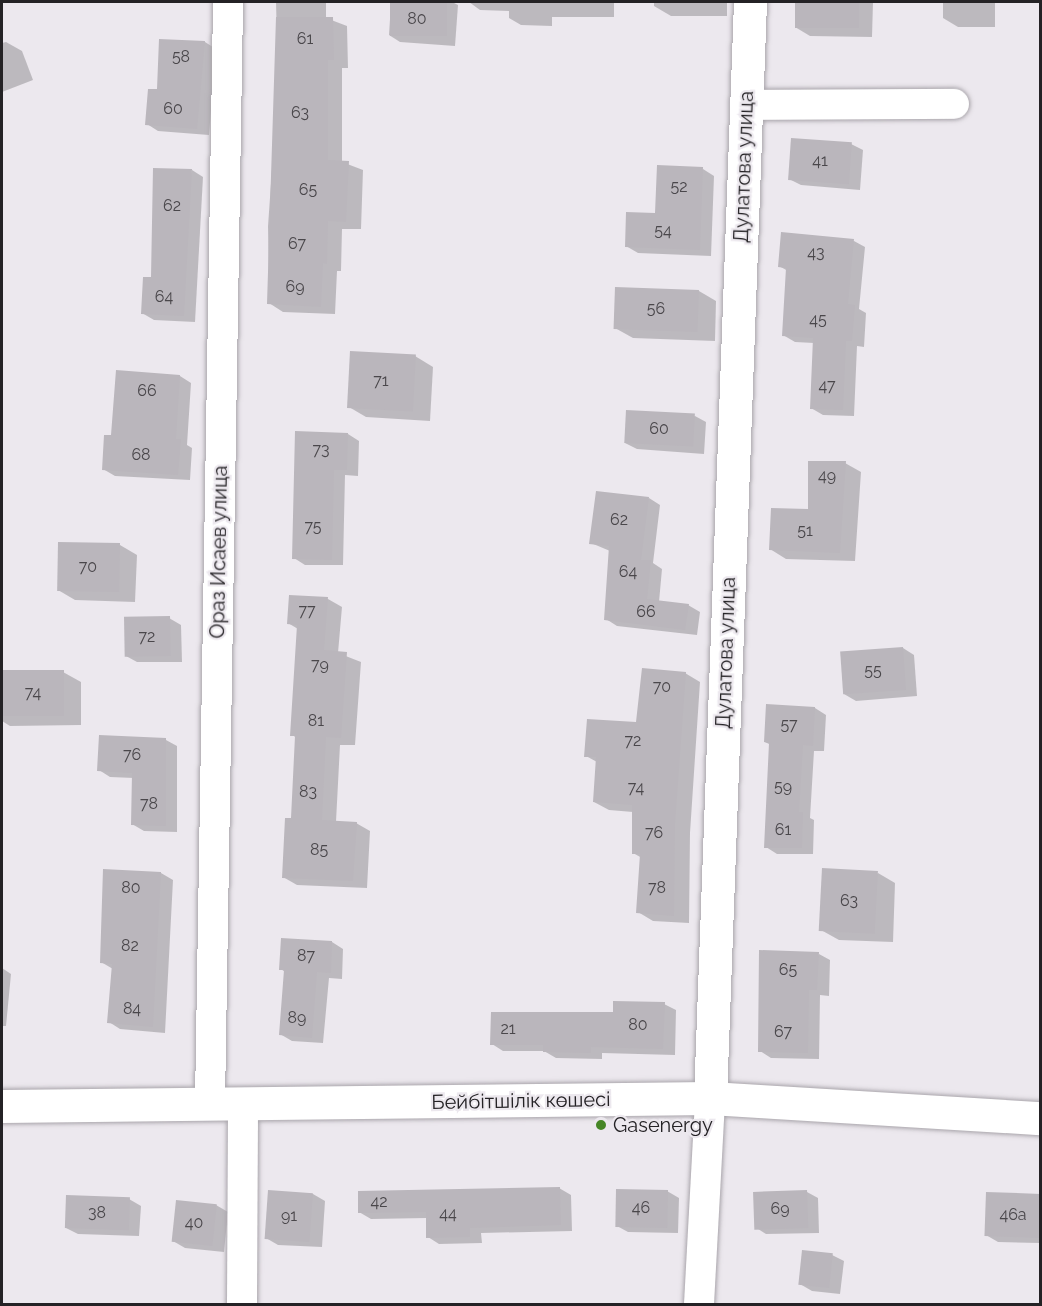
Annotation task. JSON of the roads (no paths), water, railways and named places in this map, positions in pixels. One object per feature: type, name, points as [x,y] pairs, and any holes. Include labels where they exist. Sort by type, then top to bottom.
[{"type":"street","name":"Ораз Исаев улица","points":[[210,1102],[228,2]]},
{"type":"street","name":"Дулатова улица","points":[[699,1305],[710,1098],[750,2]]},
{"type":"street","points":[[746,105],[954,104]]},
{"type":"street","name":"Бейбітшілік көшесі","points":[[2,1106],[710,1098],[1041,1118]]},
{"type":"street","points":[[242,1305],[243,1105]]},
{"type":"place","name":"Gasenergy","points":[[601,1125]]}]
